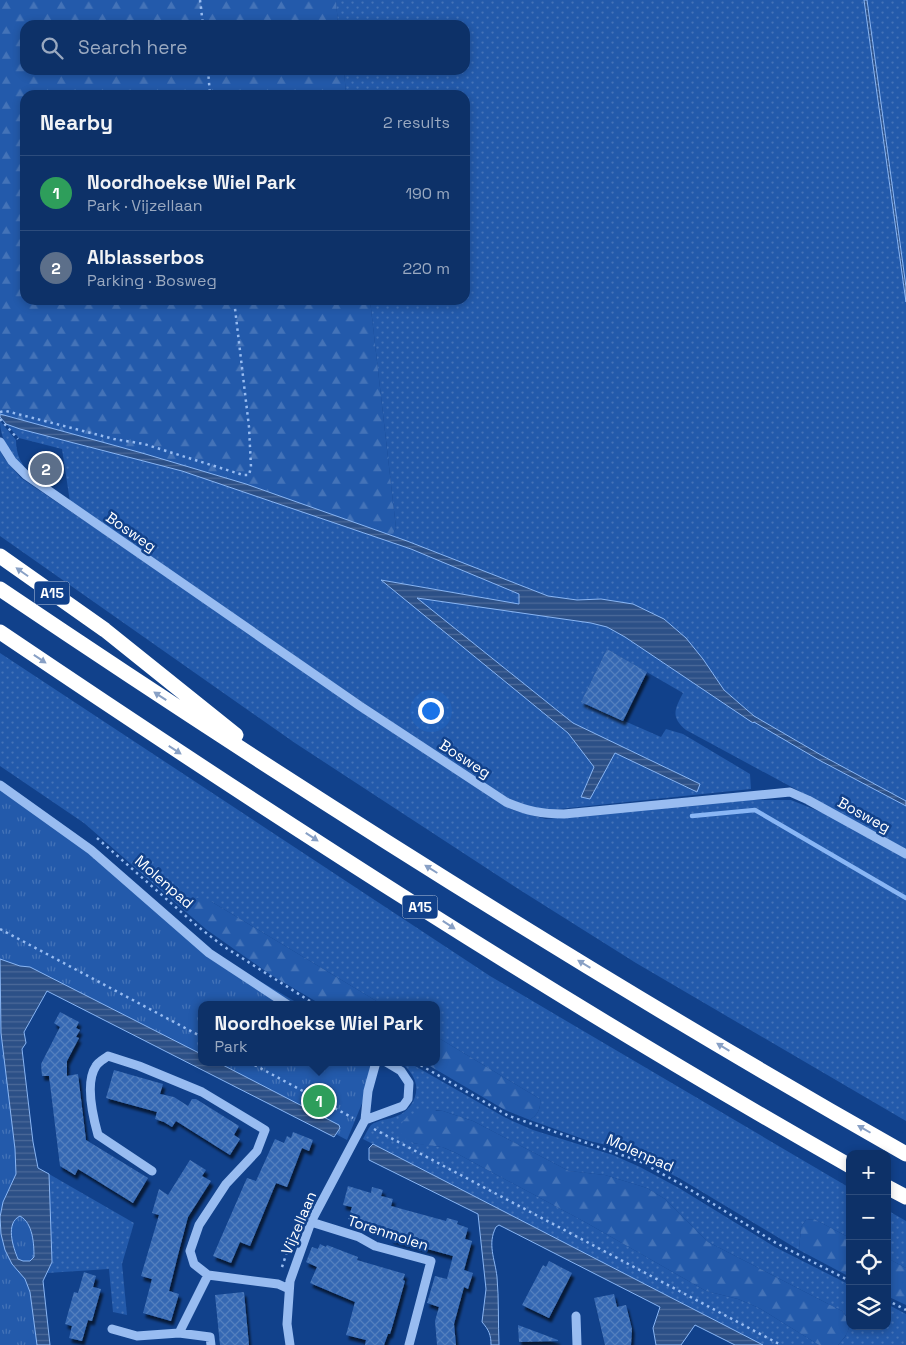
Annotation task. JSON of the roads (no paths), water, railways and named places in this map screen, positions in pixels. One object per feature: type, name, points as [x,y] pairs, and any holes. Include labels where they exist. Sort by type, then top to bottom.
[{"type":"highway","name":"A15","points":[[0,556],[105,630],[303,790]]},
{"type":"highway","name":"A15","points":[[0,589],[303,790],[551,944],[906,1154]]},
{"type":"highway","name":"A15","points":[[0,632],[159,739],[523,973],[846,1164]]},
{"type":"highway","points":[[891,1189],[906,1197]]},
{"type":"street","name":"Bosweg","points":[[0,442],[12,461],[26,476],[360,706],[506,802],[524,810],[544,814],[564,814],[790,792],[906,854]]},
{"type":"street","points":[[0,785],[91,850],[209,953],[282,1001]]},
{"type":"street","points":[[152,1170],[98,1135],[92,1114],[91,1078],[96,1065],[108,1056],[139,1066],[202,1092],[265,1130],[256,1151],[226,1184],[199,1225],[190,1251],[194,1264],[208,1275],[278,1284],[289,1288]]},
{"type":"street","name":"Vijzellaan","points":[[290,1345],[287,1324],[289,1288],[311,1222],[364,1121],[368,1091],[375,1066]]},
{"type":"street","points":[[364,1121],[403,1106],[408,1100],[409,1083],[401,1071],[393,1066]]},
{"type":"street","name":"Torenmolen","points":[[311,1222],[359,1237],[375,1246],[431,1261],[409,1345]]},
{"type":"street","points":[[179,1333],[208,1275]]},
{"type":"street","points":[[576,1316],[577,1345]]},
{"type":"street","points":[[112,1329],[137,1336],[179,1333],[210,1337],[211,1345]]},
{"type":"waterway","points":[[692,816],[755,810],[906,898]]},
{"type":"place","name":"Alblasserbos","points":[[46,469]]},
{"type":"place","name":"Noordhoekse Wiel Park","points":[[319,1101]]}]
